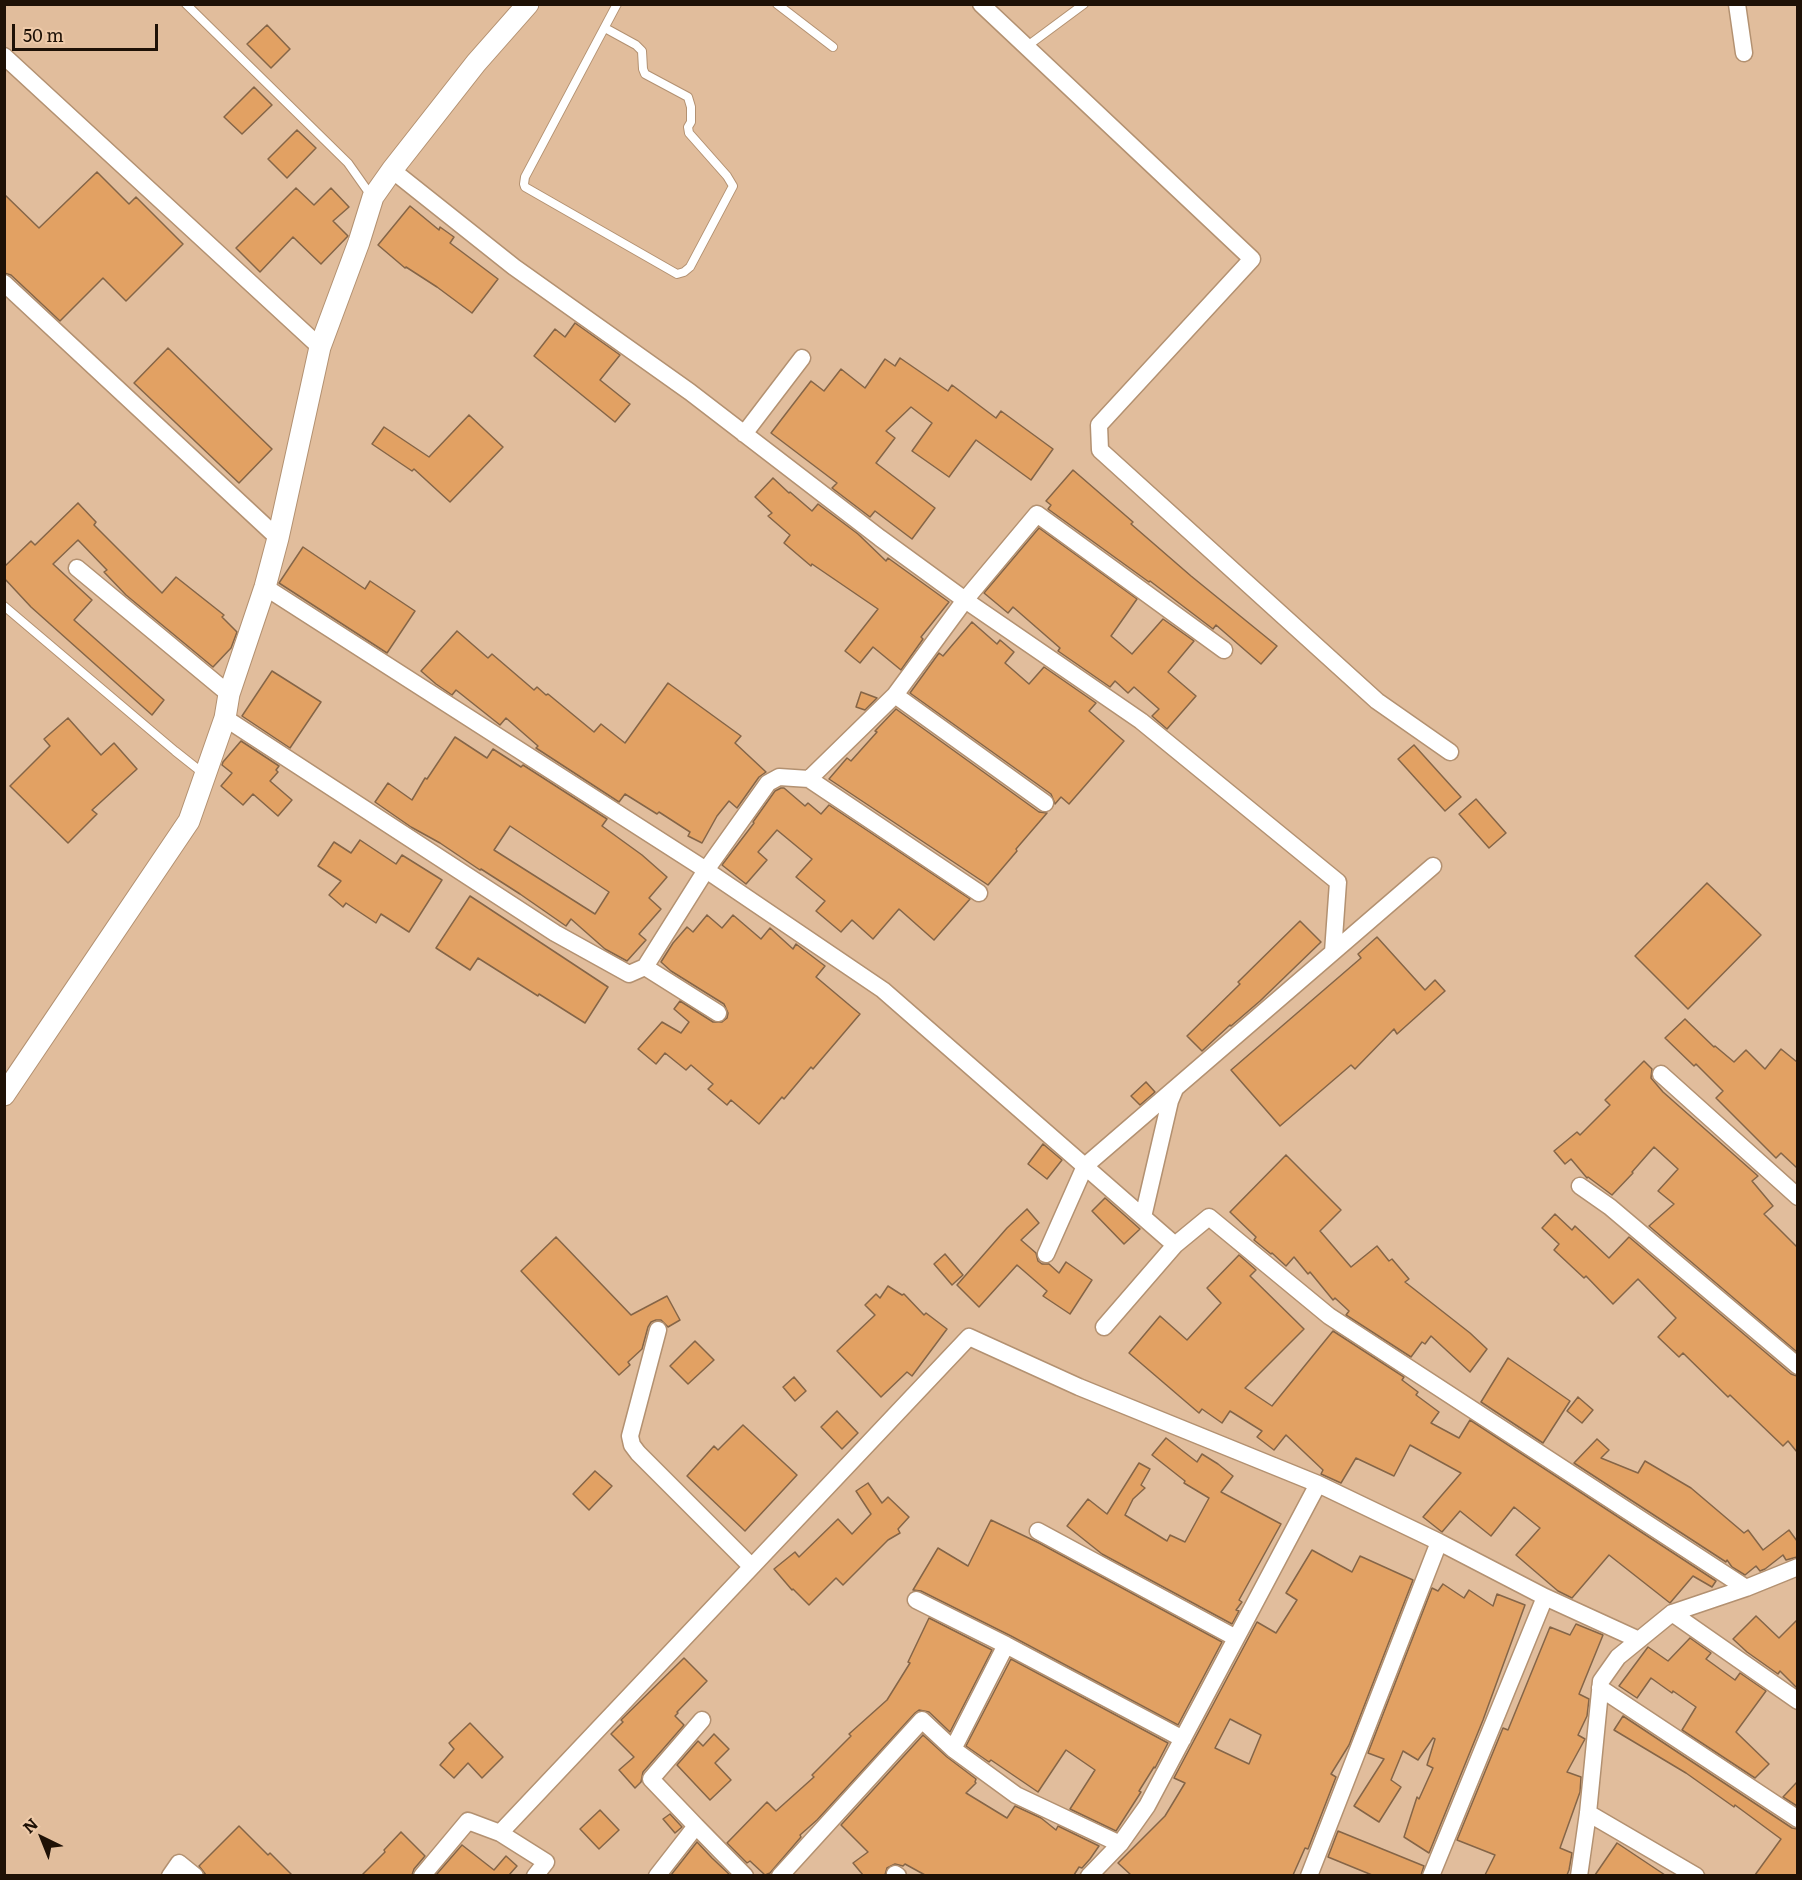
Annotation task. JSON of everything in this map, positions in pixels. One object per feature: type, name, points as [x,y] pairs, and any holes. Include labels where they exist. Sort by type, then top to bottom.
[{"type":"street","points":[[4,1095],[189,821],[225,718],[229,694],[265,587],[320,347],[373,197],[476,63],[528,4]]},
{"type":"street","points":[[981,4],[1252,260],[1099,425],[1100,450],[1377,700],[1450,752]]},
{"type":"street","points":[[1737,4],[1744,53]]},
{"type":"street","points":[[4,56],[320,347]]},
{"type":"street","points":[[392,170],[514,267],[690,392],[880,538],[965,600],[1141,721],[1338,882],[1333,952]]},
{"type":"street","points":[[4,284],[278,538]]},
{"type":"street","points":[[744,434],[802,358]]},
{"type":"street","points":[[809,779],[895,694],[965,600],[1038,514],[1224,650]]},
{"type":"street","points":[[77,567],[229,694]]},
{"type":"street","points":[[265,587],[706,870],[883,990],[1175,1245]]},
{"type":"street","points":[[895,694],[1045,802]]},
{"type":"street","points":[[225,718],[555,933],[629,974],[645,967],[706,870],[768,783],[779,777],[809,779],[979,893]]},
{"type":"street","points":[[1046,1254],[1085,1166],[1433,866]]},
{"type":"street","points":[[645,967],[718,1013]]},
{"type":"street","points":[[1661,1074],[1797,1197]]},
{"type":"street","points":[[1143,1217],[1175,1088]]},
{"type":"street","points":[[1580,1186],[1610,1208],[1797,1366]]},
{"type":"street","points":[[1104,1327],[1175,1245],[1209,1217],[1329,1316],[1746,1588]]},
{"type":"street","points":[[658,1330],[630,1436],[632,1445],[751,1566]]},
{"type":"street","points":[[500,1833],[969,1337],[1079,1387],[1318,1484],[1439,1542],[1545,1597],[1639,1640]]},
{"type":"street","points":[[1089,1875],[1120,1844],[1147,1806],[1318,1484]]},
{"type":"street","points":[[1038,1531],[1236,1638]]},
{"type":"street","points":[[1309,1875],[1439,1542]]},
{"type":"street","points":[[1579,1875],[1588,1813],[1600,1681],[1618,1657],[1672,1613],[1746,1588],[1797,1567]]},
{"type":"street","points":[[1431,1875],[1545,1597]]},
{"type":"street","points":[[916,1600],[1183,1738]]},
{"type":"street","points":[[1672,1613],[1797,1701]]},
{"type":"street","points":[[953,1749],[1006,1645]]},
{"type":"street","points":[[1600,1688],[1797,1819]]},
{"type":"street","points":[[702,1720],[651,1779],[745,1875]]},
{"type":"street","points":[[780,1875],[922,1720],[953,1749],[1016,1795],[1120,1844]]},
{"type":"street","points":[[1588,1813],[1696,1875]]},
{"type":"street","points":[[422,1875],[468,1821],[500,1833],[546,1862],[535,1875]]},
{"type":"street","points":[[657,1875],[696,1826]]},
{"type":"street","points":[[170,1875],[179,1863],[195,1875]]},
{"type":"lane","points":[[186,4],[348,163],[373,197]]},
{"type":"lane","points":[[605,28],[636,45],[642,51],[642,69],[645,74],[688,97],[691,107],[689,132],[728,176],[733,186],[690,267],[684,272],[676,274],[524,184],[525,177],[617,4]]},
{"type":"lane","points":[[777,4],[833,47]]},
{"type":"lane","points":[[1026,47],[1084,4]]},
{"type":"lane","points":[[4,606],[175,752],[205,774]]},
{"type":"building","points":[[267,25],[290,49],[271,68],[247,44]]},
{"type":"building","points":[[254,87],[272,105],[242,134],[224,117]]},
{"type":"building","points":[[297,130],[316,148],[287,178],[268,159]]},
{"type":"building","points":[[97,172],[129,204],[136,197],[183,244],[126,301],[103,278],[60,321],[11,275],[4,273],[4,194],[39,228]]},
{"type":"building","points":[[296,188],[314,205],[331,188],[349,207],[333,221],[348,236],[321,264],[293,237],[260,272],[236,248]]},
{"type":"building","points":[[410,206],[439,230],[440,227],[454,237],[450,243],[498,279],[472,313],[437,287],[405,268],[378,245]]},
{"type":"building","points":[[575,323],[620,355],[600,380],[630,404],[615,422],[534,356],[555,329],[565,337]]},
{"type":"building","points":[[168,348],[272,449],[239,483],[134,383]]},
{"type":"building","points":[[900,358],[948,391],[952,385],[996,418],[1001,411],[1053,449],[1031,480],[976,440],[949,477],[912,451],[932,423],[911,407],[886,431],[895,438],[876,463],[935,508],[912,539],[875,511],[870,517],[832,488],[837,483],[771,433],[811,381],[824,391],[841,369],[865,388],[885,359],[895,366]]},
{"type":"building","points":[[469,415],[503,447],[450,502],[414,469],[412,471],[372,444],[384,427],[429,457]]},
{"type":"building","points":[[1073,470],[1191,576],[1277,646],[1261,664],[1216,625],[1213,629],[1048,509],[1051,505],[1046,501]]},
{"type":"building","points":[[773,478],[812,511],[818,504],[858,534],[886,561],[888,558],[949,602],[921,637],[923,639],[901,670],[873,647],[860,663],[845,651],[878,609],[812,564],[811,566],[784,543],[790,535],[768,516],[772,513],[755,497]]},
{"type":"building","points":[[78,503],[96,522],[94,525],[162,593],[176,577],[224,615],[222,617],[237,632],[231,648],[213,667],[126,595],[104,572],[107,570],[78,540],[53,564],[92,600],[74,620],[164,700],[152,715],[31,607],[4,578],[4,567],[31,541],[35,545]]},
{"type":"building","points":[[1039,528],[1137,599],[1111,636],[1132,654],[1163,619],[1194,641],[1168,672],[1196,696],[1167,729],[1152,716],[1159,709],[1134,687],[1128,693],[1115,681],[1110,687],[1058,651],[1060,648],[1013,607],[1008,613],[984,593]]},
{"type":"building","points":[[303,547],[365,589],[370,581],[415,611],[387,653],[279,583]]},
{"type":"building","points":[[972,622],[997,644],[1000,640],[1014,652],[1005,663],[1029,684],[1044,667],[1096,703],[1089,711],[1124,741],[1069,804],[1061,797],[1055,804],[1051,794],[910,693],[939,653],[943,656]]},
{"type":"building","points":[[457,631],[488,658],[492,654],[534,690],[537,687],[546,695],[548,694],[594,732],[601,724],[625,743],[668,683],[741,736],[735,743],[766,772],[759,777],[737,808],[729,801],[717,816],[702,843],[688,836],[690,832],[659,812],[657,814],[625,794],[619,802],[536,748],[538,746],[506,718],[500,725],[456,690],[452,695],[436,684],[421,671]]},
{"type":"building","points":[[272,671],[321,702],[290,748],[242,716]]},
{"type":"building","points":[[861,692],[877,698],[865,710],[856,707]]},
{"type":"building","points":[[896,709],[1039,812],[1047,813],[988,885],[829,779],[847,758],[851,761]]},
{"type":"building","points":[[68,718],[101,755],[114,743],[137,769],[92,810],[97,814],[68,843],[10,786],[50,746],[44,739]]},
{"type":"building","points":[[455,737],[487,758],[493,749],[521,767],[523,765],[607,819],[602,826],[642,855],[667,877],[649,898],[661,909],[639,934],[646,940],[627,961],[605,949],[571,919],[566,926],[375,802],[388,783],[412,800],[425,778],[427,779]],"holes":[[[510,826],[609,892],[595,914],[494,850]]]},
{"type":"building","points":[[241,741],[279,766],[276,770],[278,772],[270,781],[292,800],[278,816],[253,794],[243,805],[221,786],[232,773],[222,765],[223,762]]},
{"type":"building","points":[[1414,745],[1461,797],[1445,811],[1398,759]]},
{"type":"building","points":[[781,788],[805,806],[808,803],[821,814],[829,805],[970,899],[934,940],[899,909],[873,939],[852,920],[841,932],[816,911],[825,901],[796,877],[812,859],[777,830],[758,852],[767,860],[746,884],[722,865],[775,791]]},
{"type":"building","points":[[1476,799],[1506,833],[1489,848],[1459,814]]},
{"type":"building","points":[[360,840],[396,864],[402,855],[442,880],[409,932],[381,914],[376,923],[346,903],[343,907],[329,895],[341,881],[318,866],[334,842],[351,853]]},
{"type":"building","points":[[1707,883],[1761,935],[1688,1009],[1635,956]]},
{"type":"building","points":[[470,896],[608,987],[585,1023],[478,958],[470,970],[436,948]]},
{"type":"building","points":[[707,915],[722,928],[733,915],[761,939],[770,928],[793,949],[796,944],[825,966],[816,977],[860,1014],[813,1069],[811,1067],[759,1124],[731,1100],[727,1105],[708,1089],[713,1084],[691,1065],[686,1070],[665,1053],[656,1064],[638,1049],[662,1022],[681,1033],[689,1022],[674,1009],[680,1001],[713,1022],[722,1022],[727,1018],[728,1013],[724,1004],[671,971],[661,962],[687,927],[693,932]]},
{"type":"building","points":[[1300,921],[1321,942],[1260,1001],[1202,1051],[1187,1036]]},
{"type":"building","points":[[1377,937],[1425,990],[1435,980],[1445,991],[1397,1034],[1394,1029],[1355,1069],[1351,1065],[1280,1126],[1231,1070],[1361,958],[1358,954]]},
{"type":"building","points":[[1685,1019],[1714,1047],[1734,1062],[1746,1050],[1765,1069],[1781,1049],[1797,1062],[1797,1168],[1781,1153],[1776,1158],[1716,1098],[1723,1091],[1665,1038]]},
{"type":"building","points":[[1644,1061],[1652,1069],[1651,1078],[1663,1092],[1758,1176],[1752,1181],[1773,1206],[1764,1214],[1797,1247],[1797,1352],[1649,1226],[1674,1204],[1658,1191],[1678,1169],[1654,1147],[1612,1195],[1587,1178],[1571,1159],[1565,1164],[1554,1151],[1577,1132],[1580,1135],[1610,1105],[1605,1100]]},
{"type":"building","points":[[1146,1082],[1155,1092],[1140,1105],[1131,1096]]},
{"type":"building","points":[[1043,1144],[1062,1160],[1047,1179],[1028,1164]]},
{"type":"building","points":[[1286,1155],[1341,1210],[1320,1231],[1351,1267],[1377,1246],[1389,1261],[1392,1259],[1409,1279],[1405,1282],[1487,1349],[1470,1372],[1431,1336],[1425,1344],[1422,1342],[1411,1357],[1346,1315],[1349,1311],[1335,1298],[1333,1300],[1294,1257],[1286,1266],[1254,1240],[1256,1237],[1230,1212]]},
{"type":"building","points":[[1105,1198],[1140,1229],[1124,1244],[1092,1211]]},
{"type":"building","points":[[1027,1209],[1039,1223],[1021,1240],[1036,1253],[1038,1261],[1042,1264],[1049,1264],[1059,1273],[1066,1262],[1092,1280],[1070,1314],[1043,1296],[1047,1291],[1017,1265],[979,1307],[957,1285],[1007,1228]]},
{"type":"building","points":[[1555,1214],[1572,1230],[1575,1226],[1609,1258],[1629,1237],[1791,1374],[1797,1376],[1797,1452],[1788,1441],[1783,1446],[1683,1353],[1679,1357],[1658,1337],[1676,1318],[1638,1279],[1613,1304],[1586,1276],[1584,1278],[1554,1250],[1559,1244],[1542,1228]]},
{"type":"building","points":[[556,1237],[631,1315],[667,1296],[680,1320],[668,1327],[661,1320],[651,1322],[642,1349],[628,1362],[630,1365],[619,1375],[521,1271]]},
{"type":"building","points":[[945,1254],[963,1275],[952,1285],[934,1264]]},
{"type":"building","points":[[1239,1255],[1256,1270],[1250,1276],[1304,1329],[1245,1388],[1272,1406],[1333,1331],[1404,1377],[1402,1380],[1418,1392],[1416,1395],[1439,1412],[1431,1423],[1459,1438],[1470,1420],[1716,1581],[1712,1587],[1693,1576],[1670,1603],[1609,1555],[1572,1598],[1558,1591],[1516,1555],[1540,1528],[1514,1507],[1491,1536],[1460,1511],[1442,1532],[1423,1517],[1461,1473],[1410,1445],[1394,1476],[1356,1458],[1341,1483],[1321,1474],[1323,1470],[1286,1435],[1274,1450],[1257,1437],[1262,1431],[1230,1411],[1222,1423],[1202,1409],[1199,1413],[1129,1353],[1160,1316],[1187,1340],[1221,1303],[1207,1288]]},
{"type":"building","points":[[888,1286],[904,1294],[924,1315],[926,1313],[947,1329],[912,1376],[907,1372],[881,1397],[837,1351],[875,1315],[865,1305],[876,1294],[880,1298]]},
{"type":"building","points":[[695,1341],[714,1360],[688,1384],[670,1366]]},
{"type":"building","points":[[1508,1358],[1570,1401],[1543,1443],[1481,1402]]},
{"type":"building","points":[[794,1377],[806,1391],[795,1401],[783,1387]]},
{"type":"building","points":[[1578,1397],[1593,1410],[1582,1423],[1567,1411]]},
{"type":"building","points":[[837,1411],[858,1433],[842,1449],[821,1427]]},
{"type":"building","points":[[743,1425],[797,1475],[745,1531],[687,1476],[714,1446],[718,1450]]},
{"type":"building","points":[[1166,1438],[1197,1462],[1202,1454],[1218,1464],[1233,1476],[1221,1492],[1281,1524],[1239,1600],[1242,1602],[1236,1610],[1239,1611],[1232,1624],[1102,1554],[1067,1526],[1088,1499],[1107,1514],[1139,1463],[1150,1469],[1141,1485],[1145,1488],[1133,1499],[1125,1515],[1167,1541],[1170,1535],[1185,1542],[1209,1498],[1184,1483],[1185,1481],[1152,1455]]},
{"type":"building","points":[[1597,1439],[1609,1450],[1601,1458],[1638,1473],[1645,1461],[1691,1488],[1744,1533],[1748,1530],[1763,1550],[1789,1530],[1797,1541],[1797,1557],[1786,1560],[1783,1555],[1765,1569],[1760,1571],[1756,1566],[1745,1575],[1732,1567],[1727,1560],[1726,1562],[1574,1463]]},
{"type":"building","points":[[595,1471],[612,1486],[589,1510],[573,1494]]},
{"type":"building","points":[[868,1483],[882,1503],[888,1497],[909,1517],[898,1529],[900,1533],[888,1540],[843,1585],[836,1578],[809,1605],[774,1569],[795,1552],[799,1557],[838,1519],[852,1534],[871,1514],[856,1491]]},
{"type":"building","points":[[991,1520],[1039,1543],[1222,1642],[1178,1725],[1011,1636],[921,1591],[913,1590],[938,1548],[968,1566]]},
{"type":"building","points":[[1312,1550],[1352,1572],[1360,1556],[1413,1580],[1349,1745],[1331,1774],[1336,1777],[1308,1849],[1305,1848],[1293,1875],[1131,1875],[1118,1863],[1165,1816],[1185,1783],[1174,1778],[1257,1622],[1276,1633],[1297,1600],[1286,1593]],"holes":[[[1230,1719],[1261,1735],[1249,1764],[1215,1748]]]},
{"type":"building","points":[[1443,1584],[1464,1598],[1469,1590],[1493,1606],[1497,1594],[1525,1605],[1483,1720],[1429,1853],[1404,1837],[1417,1797],[1419,1799],[1433,1768],[1427,1765],[1435,1739],[1433,1738],[1418,1760],[1403,1751],[1391,1780],[1401,1787],[1379,1822],[1354,1806],[1384,1759],[1368,1753],[1432,1588],[1438,1591]]},
{"type":"building","points":[[1756,1616],[1779,1638],[1797,1620],[1797,1688],[1780,1671],[1778,1674],[1733,1639]]},
{"type":"building","points":[[929,1618],[992,1650],[950,1732],[929,1712],[919,1710],[817,1820],[800,1835],[801,1837],[770,1873],[765,1875],[750,1861],[747,1863],[727,1843],[767,1802],[776,1811],[814,1777],[812,1775],[851,1736],[849,1734],[887,1700],[910,1663],[908,1662]]},
{"type":"building","points":[[1576,1624],[1603,1635],[1579,1694],[1589,1699],[1587,1716],[1578,1735],[1585,1739],[1567,1772],[1581,1777],[1580,1792],[1560,1848],[1572,1853],[1569,1870],[1567,1875],[1485,1875],[1495,1855],[1457,1840],[1503,1728],[1508,1730],[1550,1627],[1570,1635]]},
{"type":"building","points":[[1690,1638],[1711,1653],[1706,1659],[1735,1680],[1740,1673],[1766,1691],[1736,1732],[1769,1764],[1755,1778],[1682,1730],[1696,1707],[1673,1691],[1672,1693],[1651,1678],[1637,1698],[1619,1686],[1648,1647],[1668,1661]]},
{"type":"building","points":[[684,1658],[707,1681],[677,1712],[675,1716],[684,1725],[643,1772],[641,1782],[635,1788],[619,1770],[634,1757],[611,1734],[623,1722],[621,1720]]},
{"type":"building","points":[[1011,1659],[1168,1743],[1116,1831],[1070,1809],[1095,1770],[1066,1750],[1038,1792],[966,1746]]},
{"type":"building","points":[[1623,1716],[1792,1828],[1797,1829],[1797,1875],[1755,1875],[1781,1839],[1686,1773],[1614,1730]]},
{"type":"building","points":[[470,1723],[503,1757],[482,1778],[468,1763],[454,1778],[440,1765],[454,1749],[449,1743]]},
{"type":"building","points":[[714,1734],[729,1749],[715,1763],[731,1780],[710,1800],[677,1765],[698,1741],[703,1746]]},
{"type":"building","points":[[923,1735],[976,1779],[976,1783],[966,1793],[1007,1818],[1015,1806],[1041,1818],[1056,1830],[1058,1826],[1099,1846],[1074,1875],[925,1875],[905,1864],[903,1866],[895,1864],[887,1868],[885,1875],[863,1875],[853,1863],[868,1852],[841,1825]]},
{"type":"building","points":[[1797,1782],[1797,1806],[1783,1797]]},
{"type":"building","points":[[600,1810],[619,1830],[599,1849],[580,1829]]},
{"type":"building","points":[[670,1814],[682,1827],[675,1833],[663,1819]]},
{"type":"building","points":[[239,1826],[292,1875],[206,1875],[199,1866]]},
{"type":"building","points":[[1338,1831],[1424,1866],[1421,1875],[1372,1875],[1328,1857]]},
{"type":"building","points":[[401,1832],[425,1856],[412,1875],[362,1875],[385,1852],[384,1850]]},
{"type":"building","points":[[697,1842],[712,1858],[730,1875],[671,1875]]},
{"type":"building","points":[[1617,1843],[1665,1875],[1595,1875]]},
{"type":"building","points":[[462,1845],[494,1870],[506,1856],[517,1866],[509,1875],[436,1875]]}]
